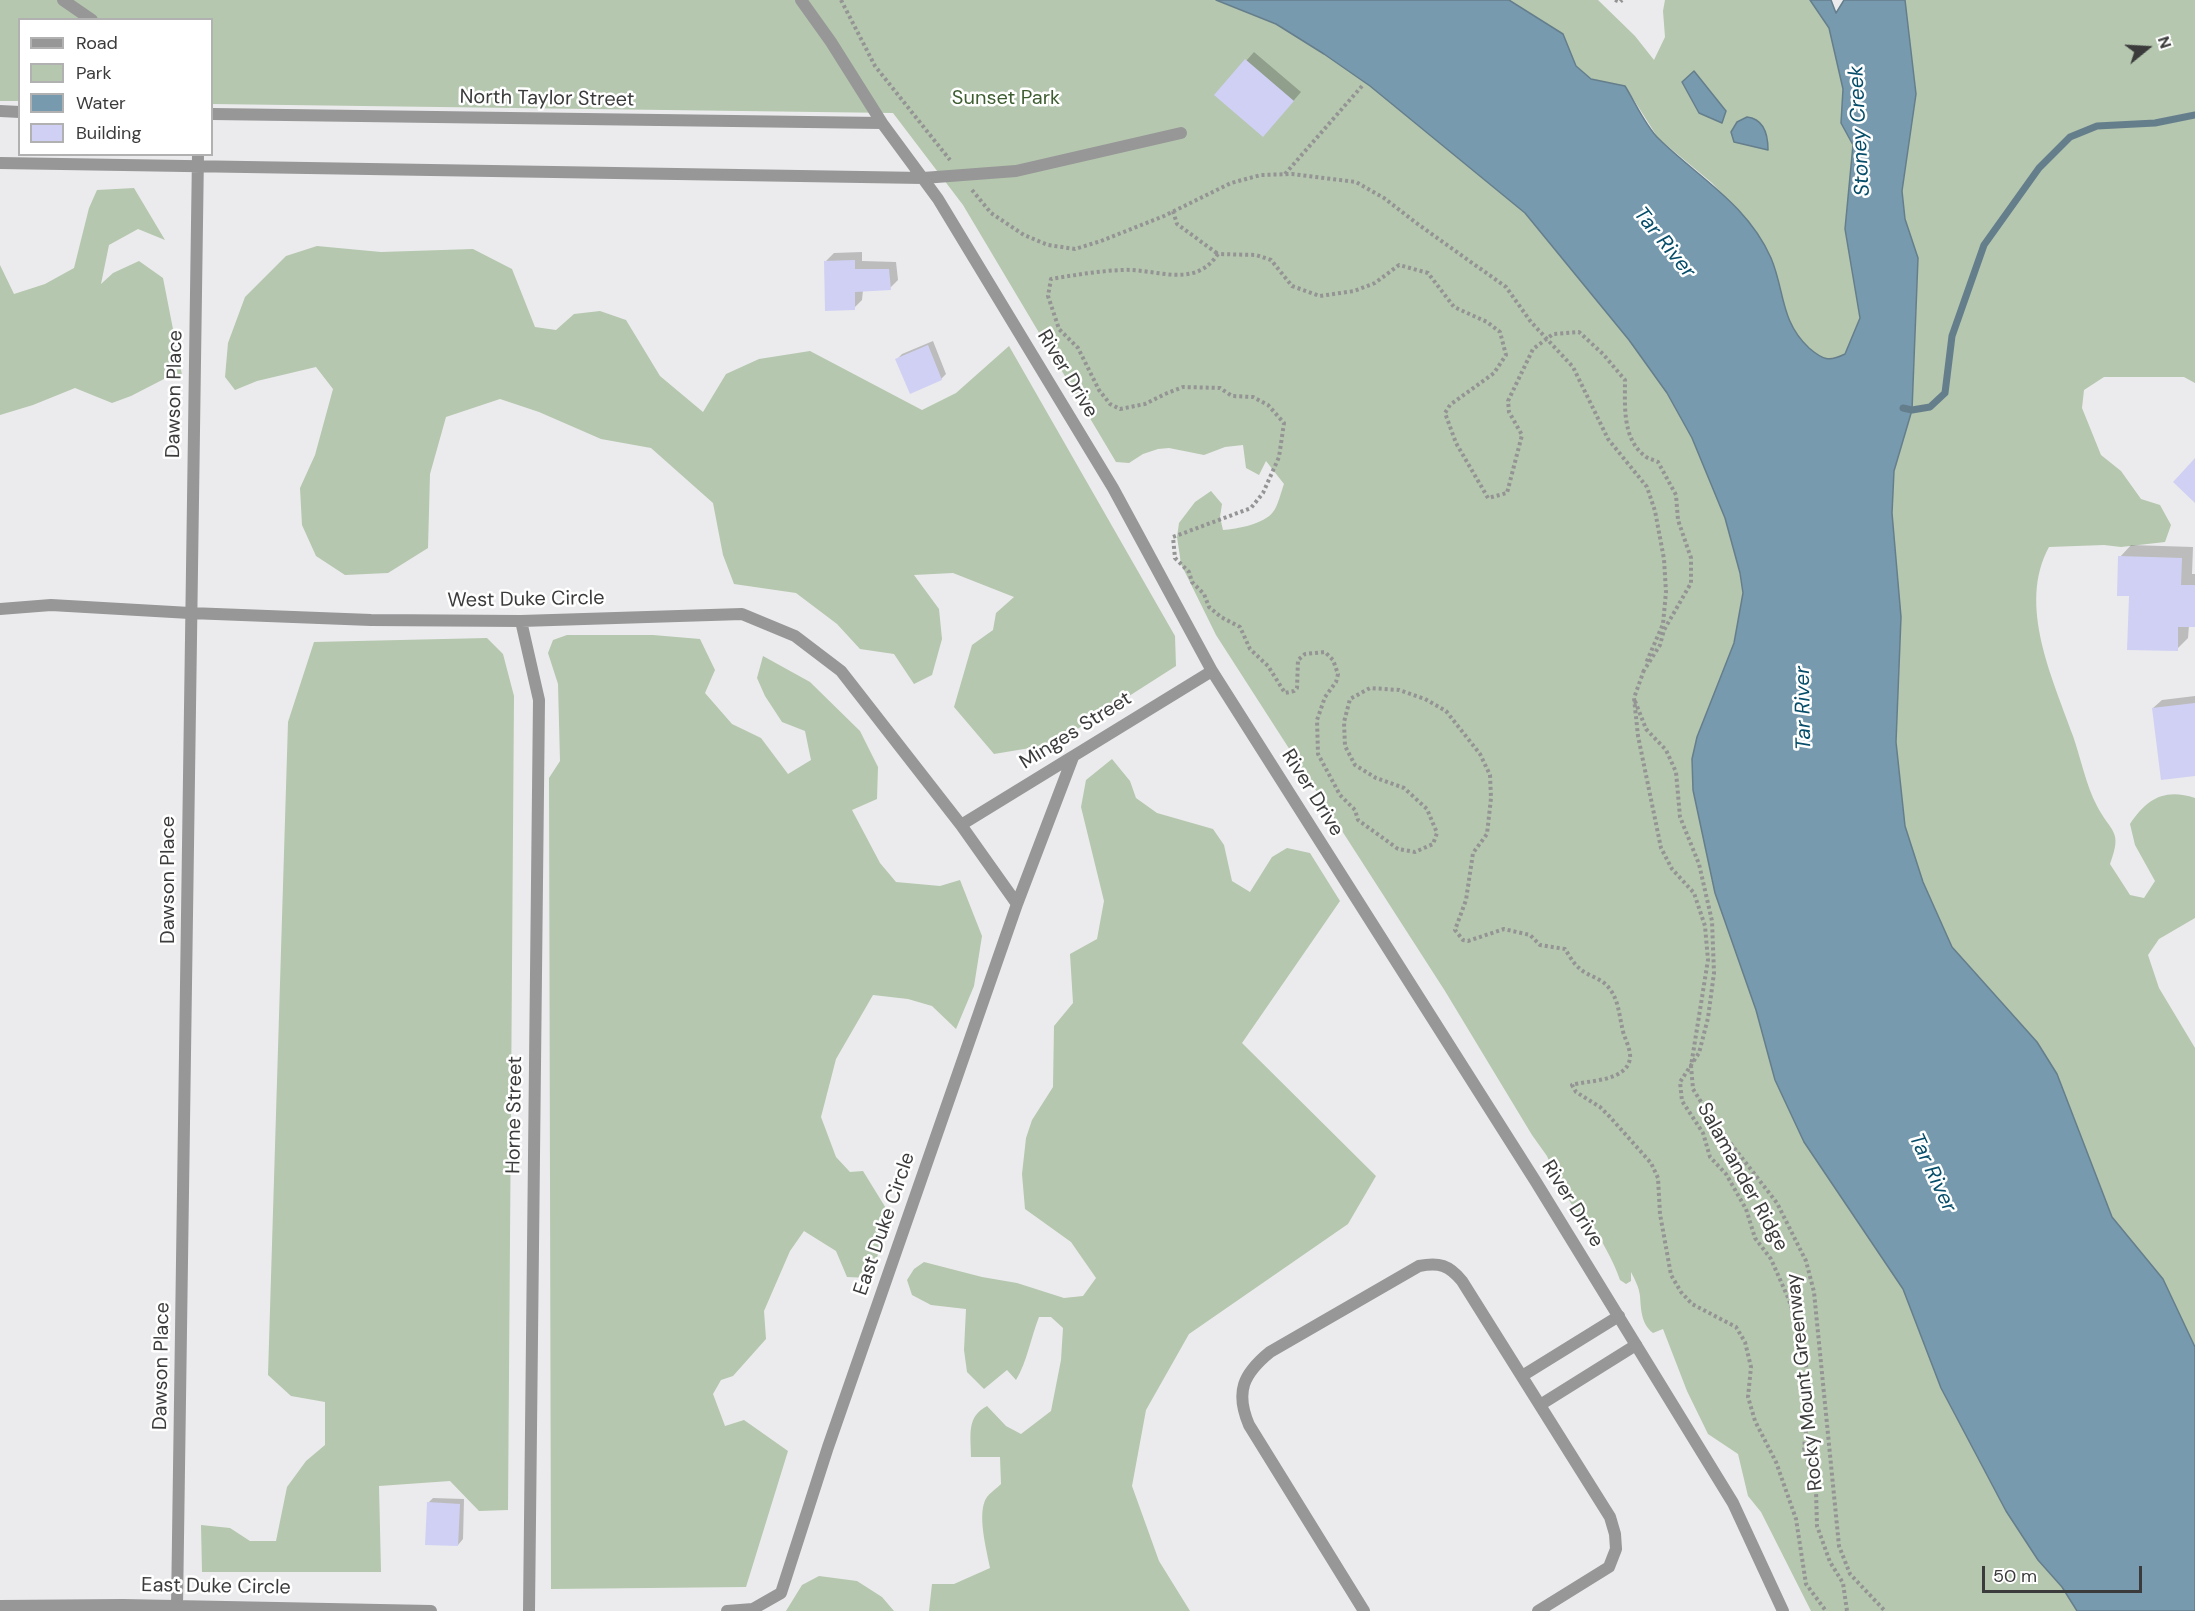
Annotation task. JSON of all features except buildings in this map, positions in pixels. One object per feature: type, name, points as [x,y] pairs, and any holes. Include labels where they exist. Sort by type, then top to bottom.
[{"type":"street","points":[[63,0],[89,18]]},
{"type":"street","name":"River Drive","points":[[801,0],[831,42],[882,123],[938,200],[1113,488],[1212,671],[1524,1162],[1733,1503],[1783,1611]]},
{"type":"street","points":[[0,111],[18,112]]},
{"type":"street","name":"North Taylor Street","points":[[213,114],[882,123]]},
{"type":"street","points":[[0,163],[198,160],[923,178],[1016,171],[1181,133]]},
{"type":"street","name":"Dawson Place","points":[[177,1606],[198,160]]},
{"type":"street","name":"West Duke Circle","points":[[0,609],[51,605],[190,614],[371,620],[521,621],[742,614],[795,636],[841,671],[961,825]]},
{"type":"street","name":"Horne Street","points":[[521,621],[539,700],[529,1611]]},
{"type":"street","name":"Minges Street","points":[[961,825],[1212,671]]},
{"type":"street","name":"East Duke Circle","points":[[727,1611],[753,1610],[781,1593],[832,1436],[1017,904],[1073,757]]},
{"type":"street","points":[[961,825],[1017,904]]},
{"type":"street","points":[[1364,1611],[1249,1425],[1242,1409],[1241,1392],[1254,1365],[1270,1352],[1419,1266],[1430,1264],[1453,1270],[1610,1517],[1616,1534],[1616,1549],[1609,1567],[1538,1611]]},
{"type":"street","points":[[1522,1377],[1619,1316]]},
{"type":"street","points":[[1540,1405],[1636,1345]]},
{"type":"street","name":"East Duke Circle","points":[[0,1606],[177,1606],[431,1611]]},
{"type":"path","points":[[841,0],[875,66],[950,159]]},
{"type":"path","points":[[1616,0],[1620,2],[1622,0]]},
{"type":"path","points":[[1285,174],[1362,86]]},
{"type":"path","name":"Rocky Mount Greenway","points":[[975,195],[991,213],[1024,235],[1048,245],[1075,249],[1101,241],[1173,211],[1231,183],[1261,175],[1285,174],[1356,183],[1384,198],[1506,287],[1545,339],[1573,367],[1608,439],[1647,487],[1655,511],[1664,559],[1666,592],[1663,624],[1634,698],[1638,736],[1661,848],[1672,869],[1694,893],[1705,926],[1708,960],[1691,1066],[1693,1089],[1711,1118],[1777,1203],[1806,1261],[1814,1292],[1839,1546],[1850,1574],[1885,1611]]},
{"type":"path","points":[[1173,211],[1177,224],[1218,254],[1256,255],[1271,260],[1292,286],[1320,296],[1354,291],[1375,283],[1399,265],[1428,273],[1454,307],[1500,332],[1506,355],[1494,373],[1450,405],[1445,413],[1456,443],[1488,498],[1508,493],[1522,435],[1509,412],[1508,401],[1533,349],[1553,334],[1579,332],[1603,354],[1625,380],[1625,421],[1635,443],[1645,456],[1658,462],[1676,495],[1678,520],[1691,558],[1691,583],[1664,630],[1660,645],[1643,672]]},
{"type":"path","points":[[1218,254],[1212,264],[1191,274],[1164,275],[1125,270],[1051,279],[1047,296],[1059,329],[1078,348],[1099,390],[1110,404],[1120,409],[1145,404],[1165,393],[1184,387],[1220,388],[1232,396],[1253,397],[1268,405],[1284,423],[1279,457],[1257,501],[1251,508],[1173,537],[1175,558],[1189,572],[1192,582],[1204,594],[1209,607],[1221,617],[1240,627],[1250,649],[1268,666],[1285,693],[1297,688],[1298,660],[1305,654],[1325,652],[1333,660],[1338,674],[1336,682],[1325,697],[1317,720],[1318,754],[1340,795],[1355,810],[1358,820],[1398,849],[1415,852],[1433,844],[1437,833],[1427,810],[1404,788],[1376,778],[1355,765],[1346,747],[1344,722],[1350,699],[1370,688],[1399,690],[1425,699],[1446,711],[1480,754],[1490,775],[1491,798],[1487,834],[1473,853],[1466,900],[1455,930],[1463,940],[1468,941],[1504,929],[1530,935],[1540,945],[1565,949],[1579,968],[1609,987],[1621,1012],[1622,1027],[1630,1057],[1626,1067],[1613,1077],[1592,1083],[1572,1085],[1576,1092],[1600,1107],[1651,1163],[1658,1178],[1660,1214],[1671,1275],[1681,1292],[1692,1304],[1736,1328],[1745,1342],[1751,1367],[1748,1398],[1755,1421],[1776,1462],[1796,1519],[1806,1584],[1826,1611]]},
{"type":"path","name":"Salamander Ridge","points":[[1634,698],[1646,729],[1666,750],[1676,772],[1680,817],[1699,864],[1712,921],[1714,973],[1712,993],[1699,1053],[1680,1082],[1682,1101],[1703,1133],[1710,1157],[1726,1174],[1746,1209],[1755,1238],[1771,1259],[1789,1300],[1800,1336],[1809,1381],[1804,1449],[1816,1490],[1817,1526],[1830,1562],[1843,1583],[1847,1611]]},
{"type":"green space","name":"Sunset Park","points":[[0,0],[1216,0],[1276,24],[1370,86],[1525,213],[1629,340],[1667,393],[1692,438],[1725,518],[1743,593],[1734,643],[1697,737],[1693,790],[1715,893],[1756,1010],[1775,1080],[1804,1142],[1903,1289],[1941,1388],[2006,1511],[2038,1560],[2062,1587],[2077,1611],[1811,1611],[1761,1512],[1748,1496],[1738,1454],[1708,1434],[1687,1391],[1663,1329],[1653,1333],[1646,1325],[1642,1316],[1639,1290],[1631,1272],[1631,1281],[1626,1284],[1620,1280],[1591,1221],[1580,1218],[1558,1182],[1547,1156],[1445,991],[1216,635],[1181,564],[1177,537],[1179,523],[1195,502],[1211,491],[1222,504],[1220,517],[1223,530],[1243,527],[1263,520],[1273,512],[1284,484],[1266,461],[1259,475],[1246,468],[1243,445],[1225,447],[1204,455],[1169,448],[1158,449],[1143,454],[1129,463],[1116,462],[963,205],[893,113],[213,104],[213,18],[18,18],[18,101],[0,101]]},
{"type":"green space","points":[[1509,0],[1598,0],[1635,36],[1654,60],[1665,37],[1663,11],[1665,0],[1810,0],[1829,28],[1843,89],[1841,123],[1853,145],[1845,229],[1860,318],[1845,354],[1833,360],[1819,357],[1798,337],[1787,319],[1771,258],[1751,224],[1712,183],[1658,138],[1625,86],[1591,79],[1576,66],[1563,34]]},
{"type":"green space","points":[[1905,0],[2195,0],[2195,383],[2184,377],[2104,377],[2084,390],[2082,408],[2101,455],[2121,471],[2141,499],[2160,505],[2171,525],[2165,542],[2121,547],[2104,545],[2049,547],[2040,569],[2036,593],[2037,617],[2048,666],[2090,789],[2097,806],[2114,832],[2114,853],[2110,864],[2130,895],[2144,898],[2155,881],[2135,845],[2130,824],[2136,815],[2150,802],[2165,795],[2184,795],[2195,798],[2195,918],[2159,939],[2148,955],[2159,988],[2195,1048],[2195,1347],[2163,1279],[2112,1217],[2057,1074],[2037,1042],[1952,947],[1923,882],[1905,826],[1896,742],[1901,617],[1892,513],[1894,471],[1912,410],[1918,258],[1905,219],[1902,191],[1916,94]]},
{"type":"green space","points":[[134,188],[165,240],[138,229],[109,245],[101,284],[113,273],[139,261],[163,278],[182,375],[164,379],[112,403],[75,388],[0,415],[0,265],[14,294],[45,284],[74,268],[89,208],[97,190]]},
{"type":"green space","points":[[317,246],[381,252],[473,249],[512,269],[535,327],[556,330],[574,314],[600,311],[626,320],[660,376],[703,412],[726,374],[759,359],[810,351],[922,410],[956,393],[1009,346],[1175,636],[1176,666],[1054,744],[994,754],[954,707],[972,645],[993,630],[996,613],[1014,597],[953,573],[914,575],[939,609],[942,639],[932,675],[914,684],[894,654],[860,649],[837,624],[796,593],[734,584],[723,555],[713,503],[651,448],[601,439],[539,412],[500,399],[446,417],[430,474],[428,548],[388,573],[345,575],[316,556],[302,525],[300,488],[315,455],[333,389],[316,367],[257,381],[235,390],[225,377],[228,343],[245,297],[286,256]]},
{"type":"green space","points":[[567,635],[653,635],[700,639],[715,670],[705,693],[732,724],[761,738],[788,774],[811,760],[805,731],[782,722],[765,696],[757,678],[763,656],[810,682],[860,731],[878,767],[877,799],[852,810],[880,863],[896,882],[940,886],[960,880],[982,936],[974,986],[956,1029],[932,1006],[908,999],[873,995],[836,1059],[821,1117],[836,1157],[850,1172],[863,1171],[892,1218],[869,1278],[847,1277],[836,1251],[804,1231],[790,1251],[764,1311],[766,1339],[733,1376],[721,1380],[713,1394],[725,1426],[744,1420],[788,1451],[746,1587],[551,1589],[549,778],[560,761],[558,684],[548,653],[553,640]]},
{"type":"green space","points":[[487,638],[503,654],[514,696],[508,1510],[479,1511],[450,1481],[379,1486],[381,1572],[202,1572],[201,1525],[230,1528],[250,1541],[276,1541],[287,1487],[306,1461],[325,1445],[325,1402],[291,1396],[268,1375],[288,722],[314,642]]},
{"type":"green space","points":[[1112,759],[1130,781],[1136,798],[1157,813],[1213,829],[1224,845],[1232,881],[1250,892],[1272,857],[1287,848],[1310,853],[1340,901],[1242,1043],[1376,1176],[1348,1224],[1189,1334],[1146,1410],[1132,1486],[1159,1561],[1190,1611],[929,1611],[932,1584],[954,1584],[990,1568],[983,1532],[982,1512],[987,1497],[1001,1484],[1000,1457],[971,1457],[973,1421],[980,1410],[987,1406],[1006,1426],[1021,1434],[1051,1411],[1061,1360],[1063,1328],[1051,1317],[1039,1317],[1016,1380],[1007,1370],[984,1389],[967,1372],[964,1350],[966,1309],[931,1305],[912,1295],[907,1280],[914,1269],[924,1262],[982,1277],[1017,1283],[1064,1298],[1083,1296],[1096,1278],[1071,1242],[1025,1209],[1022,1174],[1026,1138],[1032,1120],[1053,1087],[1054,1026],[1073,1003],[1070,954],[1097,939],[1104,901],[1081,807],[1086,780]]},
{"type":"green space","points":[[819,1576],[857,1581],[882,1597],[894,1611],[786,1611],[802,1585]]},
{"type":"water","points":[[1216,0],[1509,0],[1563,34],[1576,66],[1591,79],[1625,86],[1654,134],[1736,207],[1761,239],[1771,258],[1784,305],[1793,327],[1809,348],[1818,355],[1830,359],[1845,354],[1860,318],[1845,229],[1853,145],[1841,123],[1843,89],[1829,28],[1810,0],[1831,0],[1836,13],[1844,0],[1905,0],[1916,94],[1902,191],[1905,219],[1918,258],[1912,410],[1894,471],[1892,513],[1901,617],[1896,742],[1905,826],[1923,882],[1952,947],[2037,1042],[2057,1074],[2112,1217],[2163,1279],[2195,1347],[2195,1611],[2077,1611],[2062,1587],[2038,1560],[2006,1511],[1941,1388],[1903,1289],[1804,1142],[1775,1080],[1756,1010],[1715,893],[1693,790],[1692,759],[1697,737],[1734,643],[1743,593],[1740,573],[1725,518],[1692,438],[1667,393],[1629,340],[1525,213],[1370,86],[1324,54],[1276,24]]},
{"type":"water","points":[[1694,71],[1726,111],[1722,123],[1699,113],[1682,82]]},
{"type":"water","points":[[1747,117],[1753,118],[1764,128],[1768,150],[1734,142],[1731,132],[1737,122]]},
{"type":"waterway","points":[[1903,408],[1912,410],[1930,407],[1945,393],[1952,336],[1984,245],[2039,168],[2070,137],[2097,126],[2155,123],[2195,115]]},
{"type":"water label","name":"Stoney Creek","points":[[1860,131]]},
{"type":"water label","name":"Tar River","points":[[1664,243]]},
{"type":"water label","name":"Tar River","points":[[1804,708]]},
{"type":"water label","name":"Tar River","points":[[1932,1173]]}]
